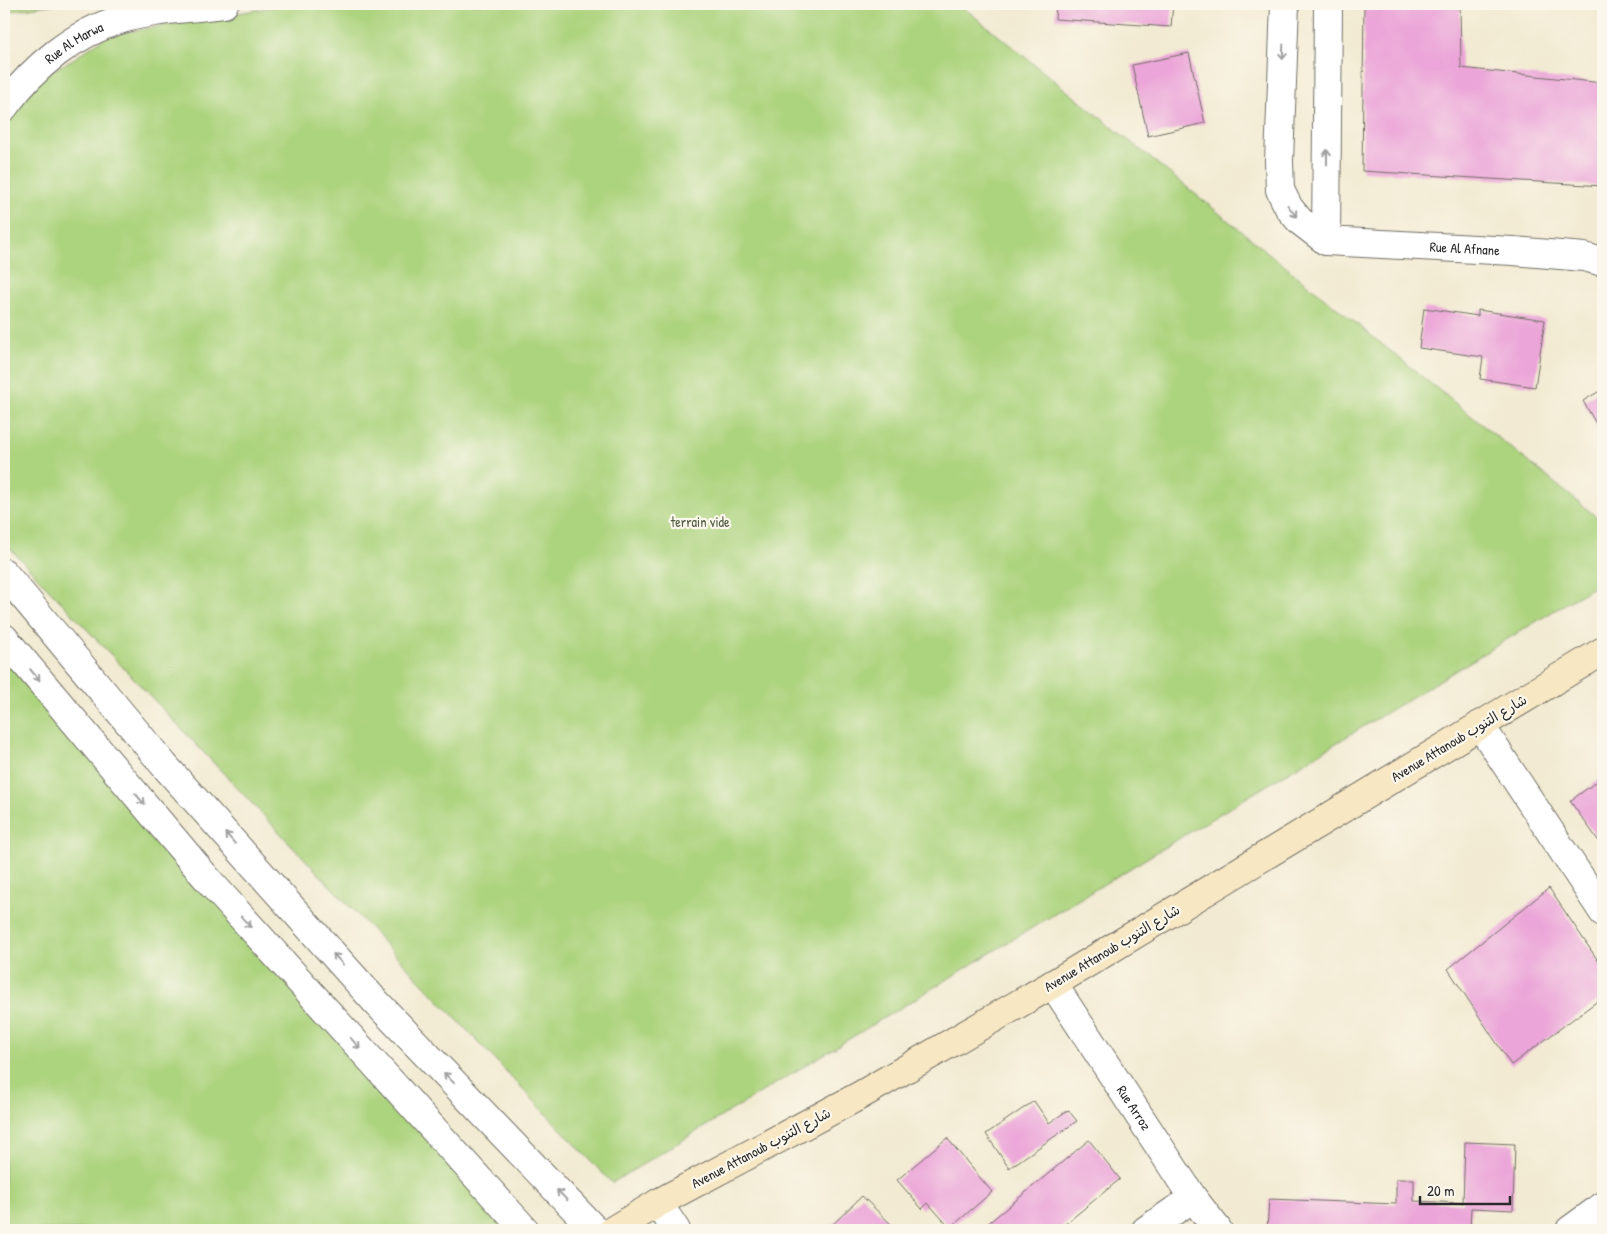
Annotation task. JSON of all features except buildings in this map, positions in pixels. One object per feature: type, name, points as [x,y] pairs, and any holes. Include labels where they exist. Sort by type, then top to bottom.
[{"type":"street","name":"Rue Al Marwa","points":[[4,107],[18,88],[65,45],[93,30],[121,19],[154,12],[224,4]]},
{"type":"street","points":[[1285,4],[1278,161],[1280,190],[1289,208],[1300,221],[1326,241]]},
{"type":"street","points":[[1326,241],[1328,4]]},
{"type":"street","name":"Rue Al Afnane","points":[[1326,241],[1513,251],[1584,257],[1603,262]]},
{"type":"street","points":[[4,573],[164,765],[369,993],[595,1230]]},
{"type":"street","points":[[4,638],[209,881],[525,1230]]},
{"type":"street","name":"Avenue Attanoub شارع التنوب","points":[[613,1230],[658,1203],[859,1096],[1053,984],[1603,650]]},
{"type":"street","points":[[1480,725],[1603,912]]},
{"type":"street","name":"Rue Arroz","points":[[1053,984],[1193,1198],[1218,1230]]},
{"type":"street","points":[[1146,1230],[1193,1198]]},
{"type":"street","points":[[658,1203],[676,1230]]},
{"type":"street","points":[[1570,1230],[1603,1206]]},
{"type":"green space","points":[[4,4],[55,4],[5,12]]},
{"type":"green space","name":"terrain vide","points":[[291,4],[959,4],[1603,522],[1603,581],[612,1183],[4,542],[4,97],[70,61],[109,35]]},
{"type":"green space","points":[[4,642],[525,1230],[4,1230]]}]
